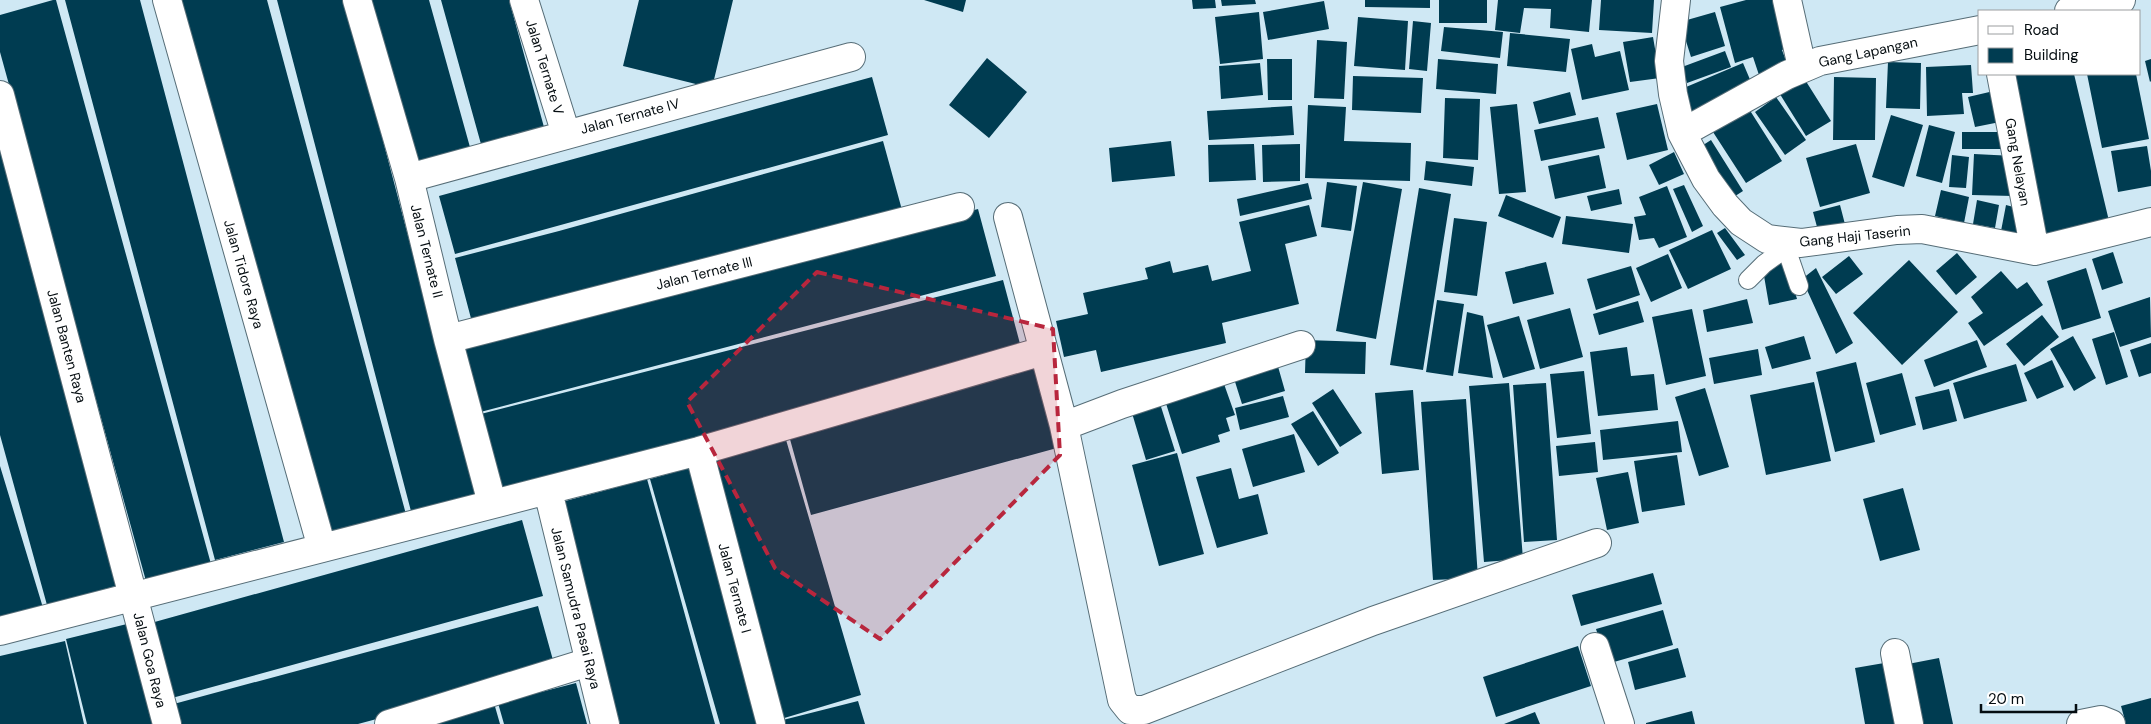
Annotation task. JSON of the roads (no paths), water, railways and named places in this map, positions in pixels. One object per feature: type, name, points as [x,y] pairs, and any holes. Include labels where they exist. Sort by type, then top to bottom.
[{"type":"street","name":"Jalan Tidore Raya","points":[[167,0],[322,548]]},
{"type":"street","name":"Jalan Ternate II","points":[[357,0],[409,178],[448,339],[492,504]]},
{"type":"street","name":"Jalan Ternate V","points":[[524,0],[566,134]]},
{"type":"street","name":"Gang Haji Taserin","points":[[1676,0],[1669,61],[1673,94],[1682,133],[1706,179],[1725,205],[1741,222],[1767,239],[1786,245],[1897,230],[1922,229],[2035,251],[2151,222]]},
{"type":"street","points":[[1787,0],[1802,67]]},
{"type":"street","points":[[2074,10],[2121,0]]},
{"type":"street","name":"Gang Lapangan","points":[[1682,133],[1802,67],[1868,50],[1978,30]]},
{"type":"street","name":"Jalan Ternate IV","points":[[409,178],[851,57]]},
{"type":"street","name":"Gang Nelayan","points":[[2001,75],[2035,251]]},
{"type":"street","name":"Jalan Banten Raya","points":[[0,95],[134,597]]},
{"type":"street","name":"Jalan Ternate III","points":[[448,339],[960,207]]},
{"type":"street","points":[[1008,217],[1050,349],[1064,426],[1122,700],[1130,710],[1144,710],[1282,655],[1382,618],[1597,543]]},
{"type":"street","points":[[1064,426],[1122,404],[1302,345]]},
{"type":"street","points":[[0,631],[699,451],[1050,349]]},
{"type":"street","name":"Jalan Ternate I","points":[[699,451],[771,724]]},
{"type":"street","name":"Jalan Samudra Pasai Raya","points":[[548,491],[605,724]]},
{"type":"street","name":"Jalan Goa Raya","points":[[134,597],[166,724]]},
{"type":"street","points":[[1595,646],[1620,724]]},
{"type":"street","points":[[1895,653],[1909,724]]},
{"type":"street","points":[[389,724],[416,720],[589,662]]},
{"type":"street","points":[[2082,724],[2101,720],[2111,724]]},
{"type":"lane","points":[[1748,280],[1786,245],[1799,286]]}]
